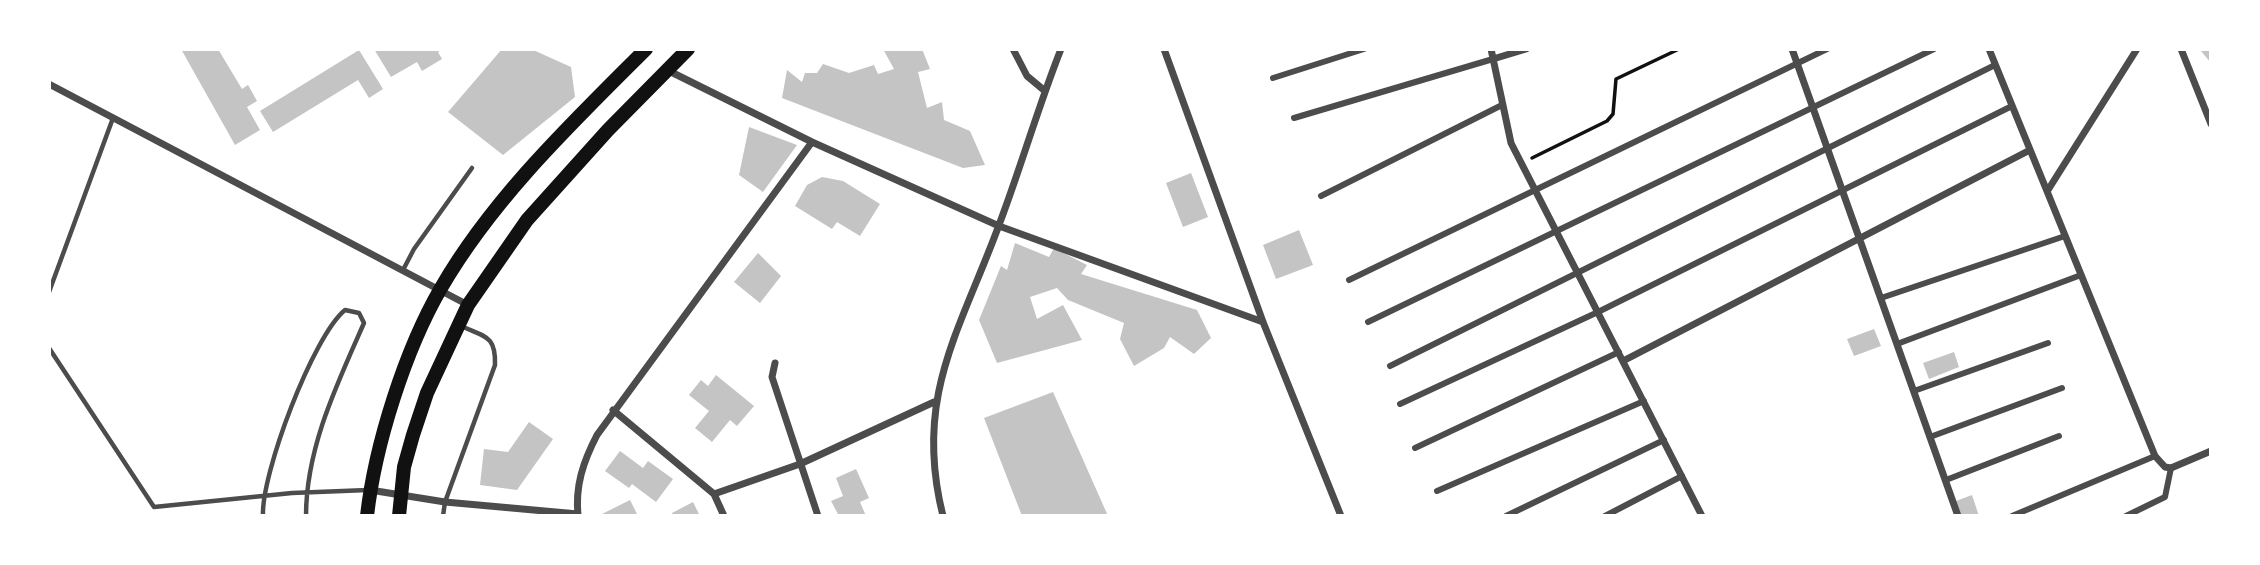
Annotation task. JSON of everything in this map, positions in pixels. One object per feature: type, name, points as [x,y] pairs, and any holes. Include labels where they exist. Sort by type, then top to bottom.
[{"type":"main road","points":[[367,516],[369,490],[387,419],[440,289],[469,247],[542,156],[646,49]]},
{"type":"main road","points":[[399,516],[404,467],[424,404],[468,305],[533,212],[608,130],[688,49]]},
{"type":"street","points":[[1013,49],[1027,76],[1045,91]]},
{"type":"street","points":[[943,516],[934,469],[934,402],[955,331],[999,226],[1062,49]]},
{"type":"street","points":[[1164,49],[1263,322],[1341,516]]},
{"type":"street","points":[[1273,78],[1364,49]]},
{"type":"street","points":[[1491,49],[1507,132],[1520,164],[1536,190],[1702,516]]},
{"type":"street","points":[[1294,118],[1526,49]]},
{"type":"street","points":[[1792,49],[1958,516]]},
{"type":"street","points":[[1349,280],[1827,49]]},
{"type":"street","points":[[1368,322],[1934,49]]},
{"type":"street","points":[[1989,49],[2155,456],[2165,467],[2171,468],[2211,450]]},
{"type":"street","points":[[2048,190],[2137,49]]},
{"type":"street","points":[[2181,49],[2210,118]]},
{"type":"street","points":[[1391,366],[1995,65]]},
{"type":"street","points":[[669,71],[812,142],[999,226],[1263,322]]},
{"type":"street","points":[[49,84],[468,305]]},
{"type":"street","points":[[1321,196],[1502,105]]},
{"type":"street","points":[[1400,404],[1598,312],[2012,106]]},
{"type":"street","points":[[369,490],[445,502],[578,515],[577,486],[584,460],[613,410],[812,142]]},
{"type":"street","points":[[1623,361],[2029,150]]},
{"type":"street","points":[[1881,298],[2065,236]]},
{"type":"street","points":[[1897,345],[2081,275]]},
{"type":"street","points":[[1914,391],[2048,343]]},
{"type":"street","points":[[1415,448],[1619,352]]},
{"type":"street","points":[[775,363],[772,377],[818,516]]},
{"type":"street","points":[[1930,437],[2062,388]]},
{"type":"street","points":[[1437,491],[1644,401]]},
{"type":"street","points":[[714,494],[800,464],[934,402]]},
{"type":"street","points":[[613,410],[714,494],[724,516]]},
{"type":"street","points":[[1946,480],[2060,436]]},
{"type":"street","points":[[1506,516],[1664,440]]},
{"type":"street","points":[[2012,516],[2155,456]]},
{"type":"street","points":[[2126,516],[2165,497],[2171,468]]},
{"type":"street","points":[[1605,516],[1682,476]]},
{"type":"lane","points":[[49,292],[113,117]]},
{"type":"lane","points":[[403,270],[472,168]]},
{"type":"lane","points":[[263,516],[262,496],[281,431],[327,332],[345,310],[359,313],[364,323],[326,411],[306,492],[306,516]]},
{"type":"lane","points":[[443,516],[445,502],[495,365],[495,348],[491,340],[460,325]]},
{"type":"lane","points":[[49,348],[154,507],[306,492],[369,490]]},
{"type":"path","points":[[1520,164],[1607,121],[1613,114],[1616,79],[1679,49]]},
{"type":"building","points":[[181,49],[218,49],[242,89],[248,85],[257,101],[247,107],[260,130],[235,145]]},
{"type":"building","points":[[374,49],[443,49],[438,52],[442,59],[422,71],[417,62],[391,77]]},
{"type":"building","points":[[502,49],[531,49],[571,67],[575,97],[503,155],[448,112]]},
{"type":"building","points":[[883,49],[922,49],[930,69],[918,72],[927,108],[942,102],[944,120],[970,131],[985,165],[963,168],[782,98],[787,70],[802,82],[805,73],[817,73],[823,64],[849,73],[874,65],[878,74],[894,69]]},
{"type":"building","points":[[2211,49],[2211,63],[2201,51]]},
{"type":"building","points":[[359,50],[383,89],[369,98],[358,80],[273,132],[260,111]]},
{"type":"building","points":[[749,127],[797,145],[763,192],[739,175]]},
{"type":"building","points":[[1191,173],[1208,217],[1183,227],[1166,183]]},
{"type":"building","points":[[822,177],[843,181],[880,204],[860,236],[837,222],[832,229],[795,206],[807,185]]},
{"type":"building","points":[[1299,230],[1313,265],[1276,279],[1263,245]]},
{"type":"building","points":[[1015,243],[1049,257],[1054,248],[1087,265],[1081,274],[1197,310],[1211,338],[1194,354],[1170,337],[1164,348],[1134,366],[1120,339],[1124,323],[1068,300],[1057,288],[1030,297],[1037,319],[1063,305],[1082,340],[997,363],[979,320],[1001,266],[1007,270]]},
{"type":"building","points":[[758,253],[781,276],[760,303],[734,282]]},
{"type":"building","points":[[1874,329],[1881,346],[1854,356],[1847,339]]},
{"type":"building","points":[[1954,352],[1959,367],[1929,379],[1923,363]]},
{"type":"building","points":[[716,375],[754,406],[737,426],[730,420],[712,442],[695,428],[709,411],[689,395],[701,380],[708,386]]},
{"type":"building","points":[[1053,392],[1108,516],[1022,516],[984,418]]},
{"type":"building","points":[[529,422],[553,439],[517,490],[480,485],[484,449],[508,452]]},
{"type":"building","points":[[620,451],[643,468],[648,461],[673,479],[656,502],[632,484],[629,488],[605,471]]},
{"type":"building","points":[[856,469],[869,498],[860,502],[866,516],[839,516],[831,501],[843,496],[836,478]]},
{"type":"building","points":[[1972,495],[1979,516],[1961,516],[1956,501]]},
{"type":"building","points":[[630,500],[638,516],[598,516]]},
{"type":"building","points":[[693,502],[700,516],[673,516],[672,513]]}]
